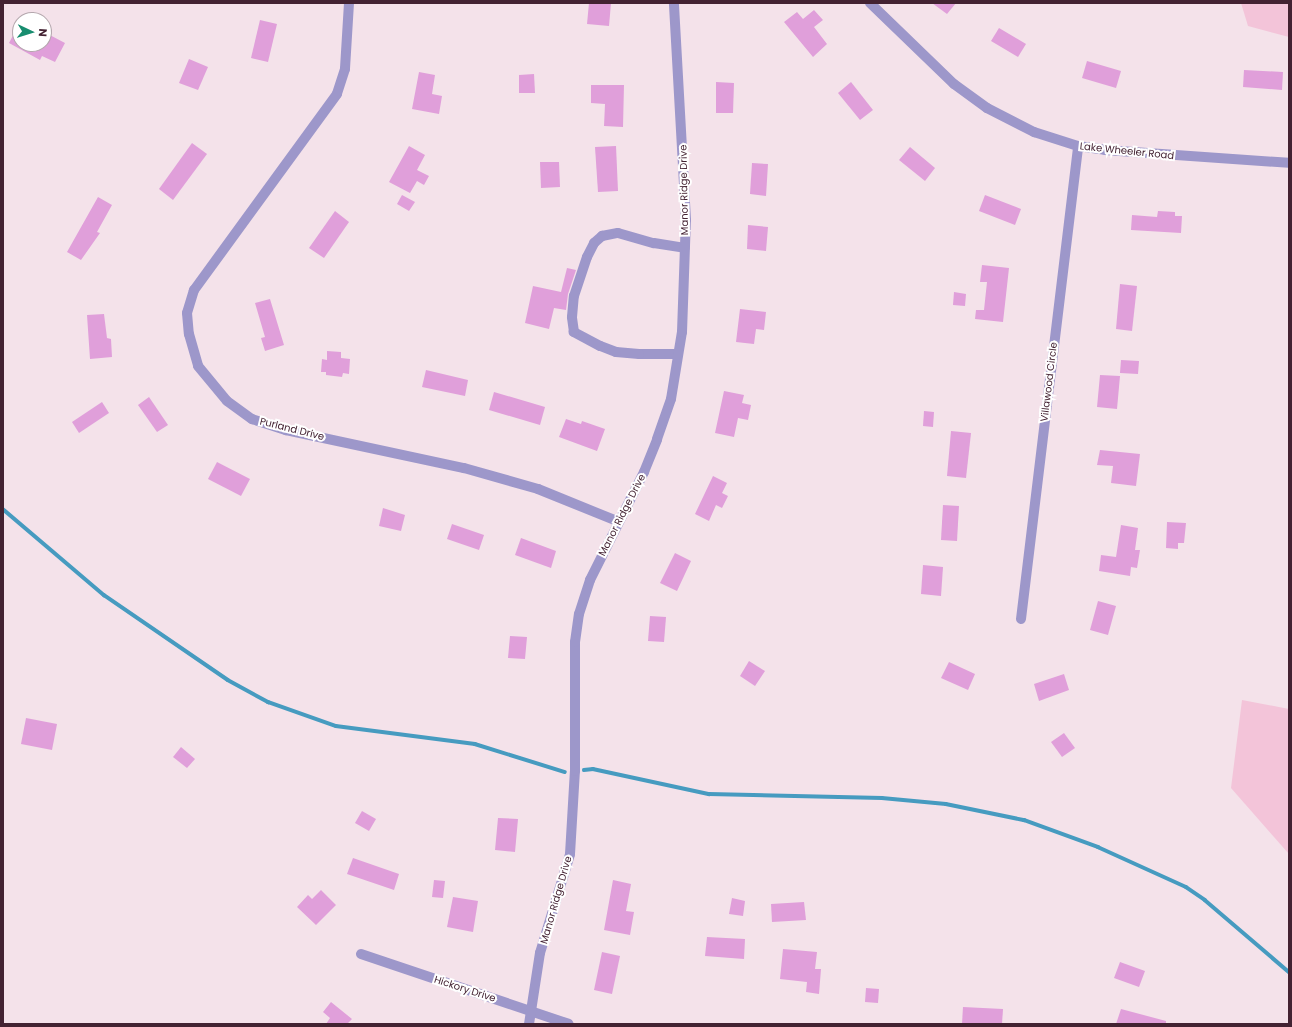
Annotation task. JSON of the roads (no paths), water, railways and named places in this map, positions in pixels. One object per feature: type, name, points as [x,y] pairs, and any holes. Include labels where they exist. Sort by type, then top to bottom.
[{"type":"street","name":"Purland Drive","points":[[349,3],[344,68],[337,94],[194,290],[187,307],[188,334],[198,366],[227,401],[252,419],[286,430],[464,468],[538,489],[617,521]]},
{"type":"street","name":"Manor Ridge Drive","points":[[529,1024],[540,953],[570,854],[574,771],[575,642],[579,614],[590,580],[617,521],[644,472],[657,439],[671,399],[682,332],[685,248],[683,133],[674,3]]},
{"type":"street","name":"Lake Wheeler Road","points":[[870,3],[923,56],[987,108],[1034,132],[1078,146],[1186,157],[1289,163]]},
{"type":"street","name":"Villawood Circle","points":[[1021,619],[1078,146]]},
{"type":"street","points":[[678,354],[639,354],[616,352],[600,346],[574,332],[572,317],[574,296],[584,264],[594,243],[602,236],[618,233],[654,243],[685,248]]},
{"type":"street","name":"Hickory Drive","points":[[361,954],[569,1024]]},
{"type":"waterway","points":[[3,509],[104,595],[228,680],[268,702],[336,726],[475,744],[565,772]]},
{"type":"waterway","points":[[584,770],[593,769],[709,794],[882,798],[946,804],[1024,820],[1098,847],[1186,887],[1205,900],[1289,972]]}]
